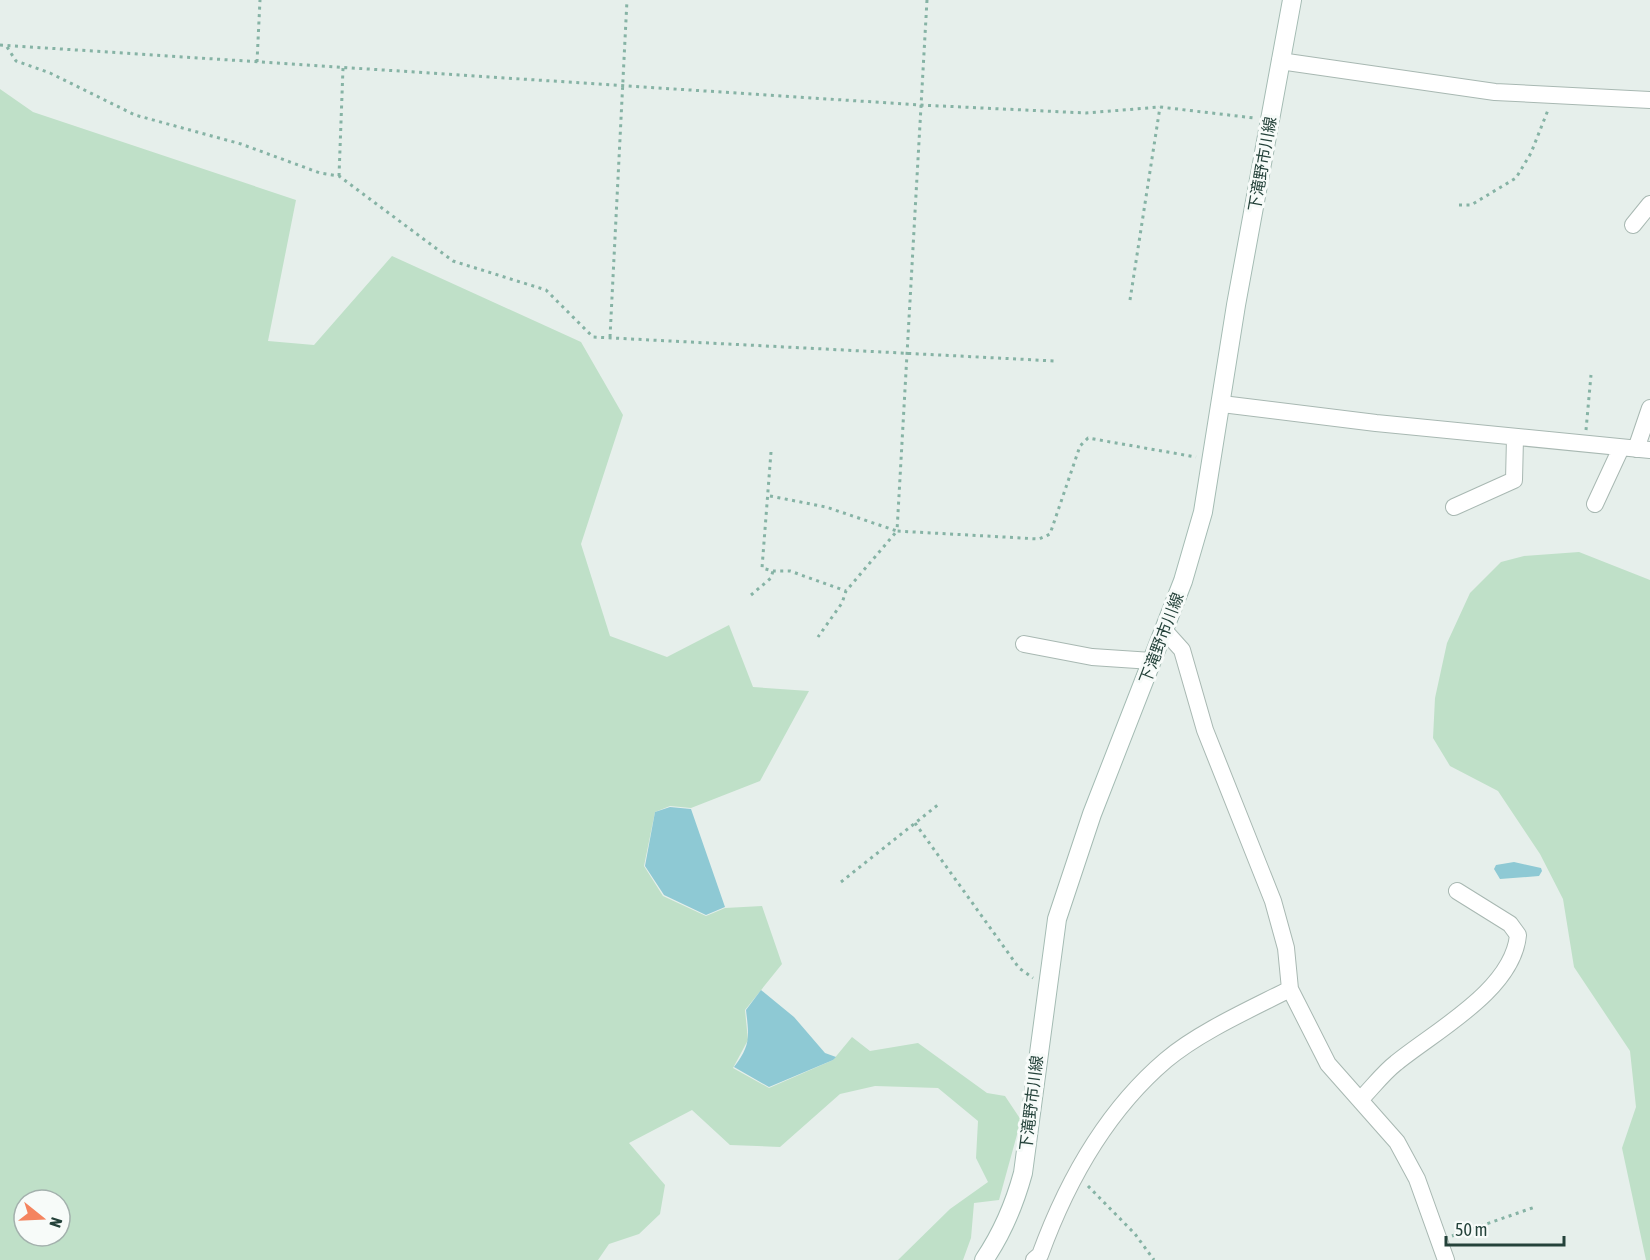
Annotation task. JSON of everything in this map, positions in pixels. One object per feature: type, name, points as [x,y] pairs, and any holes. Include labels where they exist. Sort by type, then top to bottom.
[{"type":"main road","name":"下滝野市川線","points":[[984,1260],[998,1240],[1014,1208],[1023,1173],[1047,979],[1060,909],[1092,814],[1186,570],[1203,512],[1236,305],[1292,0]]},
{"type":"street","points":[[1280,61],[1495,92],[1553,97],[1650,100]]},
{"type":"street","points":[[1633,225],[1650,204]]},
{"type":"street","points":[[1222,404],[1515,438],[1636,449]]},
{"type":"street","points":[[1595,504],[1636,449],[1650,408]]},
{"type":"street","points":[[1454,507],[1514,480],[1515,438]]},
{"type":"street","points":[[1164,630],[1182,650],[1205,730],[1273,901],[1286,948],[1290,989],[1328,1064],[1397,1142],[1417,1179],[1446,1260]]},
{"type":"street","points":[[1024,644],[1092,657],[1152,661]]},
{"type":"street","points":[[1360,1100],[1394,1064],[1474,1006],[1505,968],[1517,948],[1518,935],[1510,924],[1457,891]]},
{"type":"street","points":[[1034,1260],[1040,1255],[1085,1155],[1131,1093],[1167,1058],[1225,1022],[1290,989]]},
{"type":"path","points":[[257,62],[260,0]]},
{"type":"path","points":[[610,337],[627,0]]},
{"type":"path","points":[[818,638],[842,603],[846,591],[897,531],[927,0]]},
{"type":"path","points":[[0,45],[920,105],[1086,113],[1160,107],[1270,120]]},
{"type":"path","points":[[7,47],[16,61],[50,73],[135,114],[241,144],[320,173],[339,176],[453,261],[546,290],[593,338],[610,337],[906,355],[1055,361]]},
{"type":"path","points":[[339,176],[344,68]]},
{"type":"path","points":[[1459,205],[1471,205],[1516,178],[1531,153],[1553,97]]},
{"type":"path","points":[[1130,300],[1160,107]]},
{"type":"path","points":[[1586,445],[1591,375]]},
{"type":"path","points":[[770,496],[826,507],[897,531],[1039,539],[1050,534],[1080,446],[1088,438],[1213,460]]},
{"type":"path","points":[[771,452],[770,496],[762,568],[773,571],[790,571],[846,591]]},
{"type":"path","points":[[752,595],[771,578],[773,571]]},
{"type":"path","points":[[841,882],[939,804]]},
{"type":"path","points":[[915,823],[1019,968],[1031,978],[1047,979]]},
{"type":"path","points":[[1075,1175],[1097,1193],[1135,1234],[1154,1260]]},
{"type":"path","points":[[1439,1241],[1536,1207]]},
{"type":"green space","points":[[0,89],[33,112],[296,200],[268,341],[314,345],[392,256],[581,342],[623,415],[581,544],[610,636],[667,657],[729,625],[753,687],[809,691],[760,781],[691,808],[670,806],[655,812],[644,866],[663,896],[706,916],[725,908],[762,906],[782,964],[745,1010],[748,1040],[733,1068],[769,1088],[833,1060],[852,1037],[870,1051],[918,1043],[987,1093],[1005,1096],[1021,1120],[999,1200],[974,1203],[971,1238],[963,1260],[898,1260],[950,1209],[988,1182],[976,1158],[978,1121],[938,1088],[875,1086],[840,1094],[780,1147],[730,1145],[692,1110],[629,1143],[665,1185],[660,1214],[639,1234],[609,1244],[598,1260],[0,1260]]},
{"type":"green space","points":[[1579,552],[1650,580],[1650,1260],[1646,1260],[1622,1148],[1636,1107],[1630,1051],[1574,967],[1563,899],[1540,854],[1498,791],[1450,766],[1433,738],[1435,698],[1447,643],[1470,593],[1501,562],[1524,556]]},
{"type":"water","points":[[670,807],[691,809],[725,907],[706,915],[664,895],[645,866],[655,812]]},
{"type":"water","points":[[1514,862],[1541,868],[1542,871],[1539,876],[1500,879],[1494,869],[1496,865]]},
{"type":"water","points":[[761,990],[794,1017],[825,1053],[836,1057],[769,1087],[734,1067],[748,1040],[746,1010]]}]
